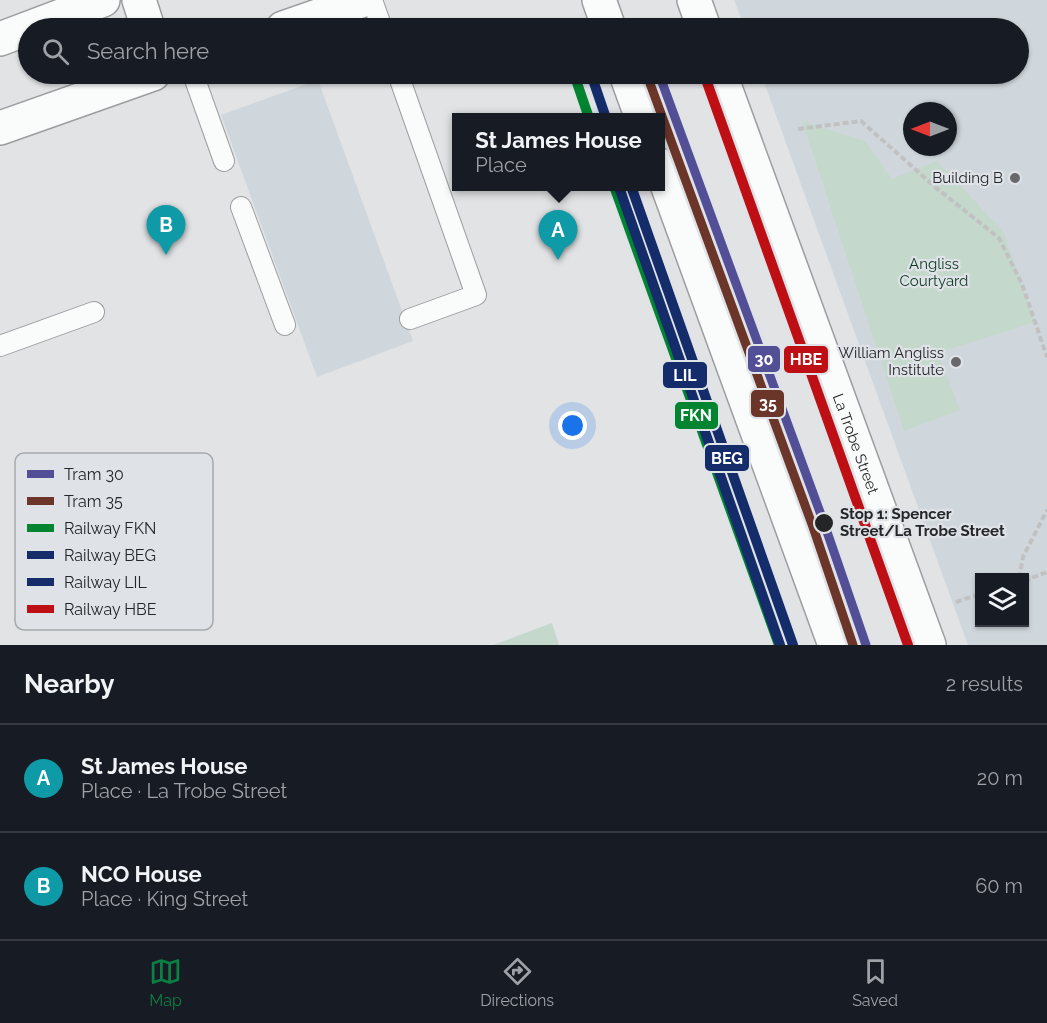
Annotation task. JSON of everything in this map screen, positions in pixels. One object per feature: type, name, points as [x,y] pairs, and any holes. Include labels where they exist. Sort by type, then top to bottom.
[{"type":"main road","points":[[55,18],[103,0]]},
{"type":"main road","points":[[139,0],[145,18]]},
{"type":"main road","points":[[312,18],[364,0]]},
{"type":"main road","points":[[598,0],[605,18]]},
{"type":"main road","points":[[694,0],[700,18]]},
{"type":"main road","points":[[0,39],[18,32]]},
{"type":"main road","points":[[0,128],[125,84]]},
{"type":"main road","points":[[630,84],[641,113]]},
{"type":"main road","name":"La Trobe Street","points":[[724,84],[929,645]]},
{"type":"main road","points":[[665,179],[835,645]]},
{"type":"lane","points":[[372,0],[378,18]]},
{"type":"lane","points":[[197,84],[224,161]]},
{"type":"lane","points":[[402,84],[476,295],[410,319]]},
{"type":"lane","points":[[241,207],[285,325]]},
{"type":"lane","points":[[0,346],[94,312]]},
{"type":"path","points":[[798,129],[861,121],[935,187],[999,238],[1022,284],[1047,357]]},
{"type":"path","points":[[1020,573],[1023,557],[1047,510]]},
{"type":"path","points":[[1029,578],[1047,572]]},
{"type":"shaded area","name":"William Angliss Institute","points":[[734,0],[1047,0],[1047,645],[968,645],[765,84],[1029,84],[1029,18],[741,18]]},
{"type":"shaded area","points":[[307,84],[319,84],[413,341],[317,377],[221,115]]},
{"type":"green space","name":"Angliss Courtyard","points":[[802,121],[865,141],[892,179],[937,161],[1003,231],[1035,322],[938,353],[960,410],[904,431]]},
{"type":"green space","points":[[552,623],[559,645],[493,645]]},
{"type":"tram line","name":"35","points":[[650,84],[661,113]]},
{"type":"tram line","name":"30","points":[[663,84],[824,523],[866,645]]},
{"type":"tram line","name":"35","points":[[665,124],[813,527],[853,645]]},
{"type":"rail line","name":"FKN","points":[[577,84],[587,113]]},
{"type":"rail line","name":"BEG","points":[[594,84],[604,113]]},
{"type":"rail line","name":"HBE","points":[[708,84],[908,645]]},
{"type":"rail line","name":"FKN","points":[[616,191],[779,645]]},
{"type":"rail line","name":"LIL","points":[[620,191],[780,645]]},
{"type":"rail line","name":"BEG","points":[[633,191],[793,645]]},
{"type":"place","name":"Building B","points":[[1015,178]]},
{"type":"place","name":"NCO House","points":[[166,255]]},
{"type":"place","name":"St James House","points":[[558,260]]},
{"type":"place","name":"William Angliss Institute","points":[[956,362]]},
{"type":"place","name":"Stop 1: Spencer Street/La Trobe Street","points":[[824,523]]}]
